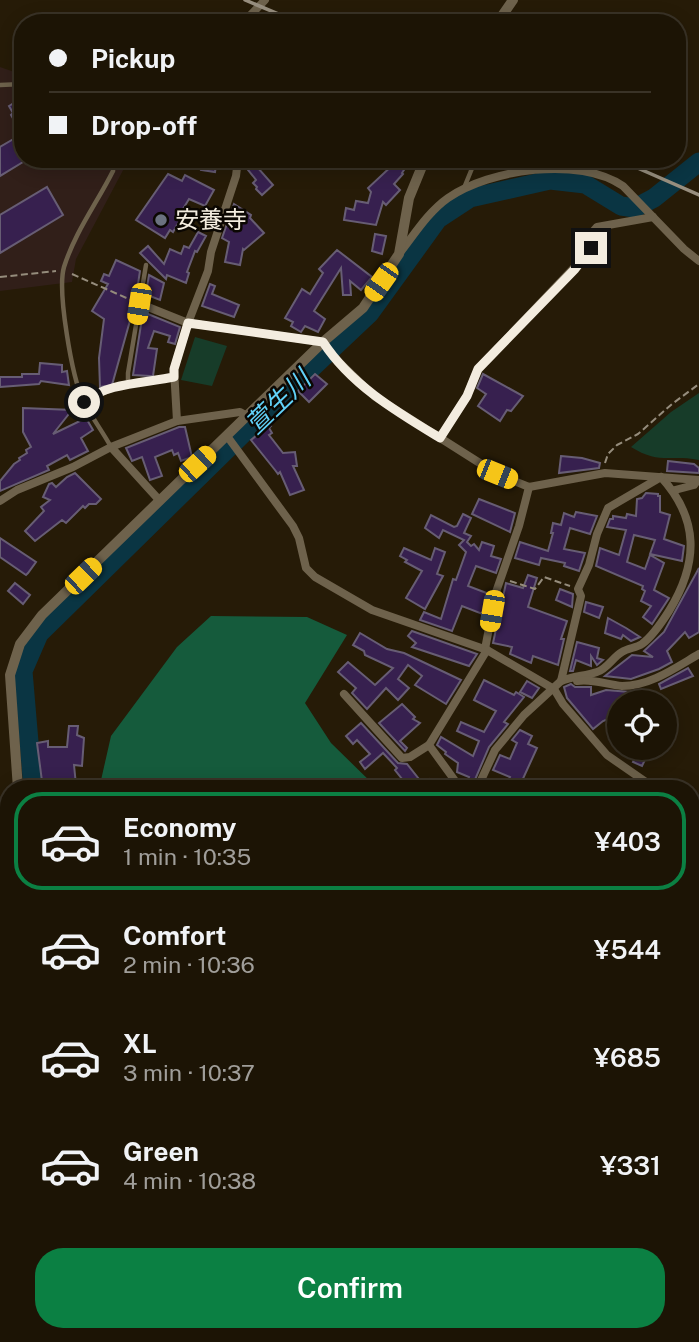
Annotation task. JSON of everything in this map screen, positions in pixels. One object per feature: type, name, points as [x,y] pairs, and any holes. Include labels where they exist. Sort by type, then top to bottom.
[{"type":"street","points":[[252,14],[265,0]]},
{"type":"street","points":[[177,421],[174,369],[208,271],[211,252],[237,168]]},
{"type":"street","points":[[399,254],[404,219],[421,168]]},
{"type":"street","points":[[17,780],[6,690],[20,644],[31,627],[160,501],[232,442],[247,416],[363,308],[399,254],[432,211],[447,198],[507,174],[567,171],[605,176],[623,186],[699,261]]},
{"type":"street","points":[[440,438],[467,396],[478,369],[586,255],[591,248],[590,235],[597,227],[652,216]]},
{"type":"street","points":[[138,303],[188,323],[324,344],[373,396],[497,474],[529,487],[605,473],[698,480]]},
{"type":"street","points":[[0,501],[17,490],[73,467],[111,447],[177,421],[240,412],[247,416]]},
{"type":"street","points":[[232,442],[293,526],[299,538],[306,568],[315,577],[372,610],[486,650],[557,685],[585,680],[620,686],[641,684],[699,654]]},
{"type":"street","points":[[111,447],[160,501]]},
{"type":"street","points":[[481,780],[495,750],[524,715],[557,685],[573,676],[599,672],[621,652],[640,645],[684,590],[693,565],[696,542],[691,519],[676,490],[661,477]]},
{"type":"street","points":[[643,780],[607,755],[563,704],[557,685],[581,596],[578,589],[608,508],[661,477]]},
{"type":"street","points":[[676,490],[694,485],[698,480]]},
{"type":"street","points":[[344,694],[402,758],[410,757],[429,745],[482,662],[496,592],[519,526],[529,487]]},
{"type":"street","points":[[429,745],[454,780]]},
{"type":"lane","points":[[111,447],[77,386],[70,353],[63,270],[74,241],[113,168]]},
{"type":"lane","points":[[464,189],[472,168]]},
{"type":"lane","points":[[128,384],[138,303],[146,265]]},
{"type":"lane","points":[[83,401],[128,384],[174,377]]},
{"type":"path","points":[[0,277],[63,270]]},
{"type":"path","points":[[78,276],[138,303]]},
{"type":"path","points":[[605,473],[607,457],[612,450],[638,434],[699,384]]},
{"type":"path","points":[[500,578],[535,589],[544,577],[578,589]]},
{"type":"shaded area","points":[[0,67],[14,72],[14,168],[124,168],[76,259],[72,282],[0,291]]},
{"type":"green space","points":[[195,337],[227,346],[212,386],[181,380]]},
{"type":"green space","points":[[699,393],[699,460],[650,456],[631,447],[671,412]]},
{"type":"green space","points":[[211,616],[307,617],[347,635],[305,703],[331,743],[369,780],[101,780],[111,736],[177,647]]},
{"type":"building","points":[[14,103],[14,120],[11,115],[13,113],[9,106]]},
{"type":"building","points":[[14,139],[14,167],[0,176],[0,147]]},
{"type":"building","points":[[201,168],[216,168],[215,172]]},
{"type":"building","points":[[246,168],[258,168],[273,185],[262,195],[253,183],[256,180]]},
{"type":"building","points":[[390,168],[404,170],[394,184],[400,190],[386,205],[383,202],[376,225],[344,220],[346,208],[354,210],[356,201],[368,203],[371,192],[368,188]]},
{"type":"building","points":[[168,174],[182,181],[185,175],[214,190],[205,206],[189,199],[173,232],[170,230],[165,238],[136,220]]},
{"type":"building","points":[[47,187],[63,215],[0,253],[0,215]]},
{"type":"building","points":[[234,204],[251,215],[250,218],[264,233],[243,249],[240,265],[225,262],[229,242],[222,238]]},
{"type":"building","points":[[198,232],[206,236],[197,252],[195,251],[186,283],[167,275],[166,279],[140,253],[148,246],[164,264],[170,249],[181,254],[184,246],[189,248]]},
{"type":"building","points":[[375,234],[386,236],[382,254],[372,251]]},
{"type":"building","points":[[337,250],[372,277],[361,290],[350,281],[351,295],[343,295],[341,268],[314,311],[325,319],[318,332],[305,326],[301,332],[291,326],[293,322],[285,318],[302,289],[310,294],[323,273],[319,269]]},
{"type":"building","points":[[116,260],[140,271],[136,297],[132,301],[132,317],[112,385],[100,387],[99,358],[104,319],[92,311],[108,284],[101,281],[104,274],[109,276]]},
{"type":"building","points":[[149,275],[164,283],[160,300],[150,296],[148,300],[145,299]]},
{"type":"building","points":[[210,284],[215,286],[212,294],[239,305],[234,317],[202,306]]},
{"type":"building","points":[[143,312],[180,327],[175,344],[168,342],[170,336],[154,331],[148,348],[157,349],[153,376],[133,375]]},
{"type":"building","points":[[40,363],[62,365],[62,372],[67,371],[69,385],[41,381],[39,384],[0,387],[0,377],[39,374]]},
{"type":"building","points":[[315,374],[327,384],[309,402],[298,391]]},
{"type":"building","points":[[483,374],[523,396],[511,411],[507,410],[500,421],[478,406],[486,394],[477,388]]},
{"type":"building","points":[[23,408],[72,410],[53,434],[86,418],[93,430],[81,438],[88,451],[70,460],[67,455],[47,466],[49,470],[0,491],[0,481],[31,447],[23,432]]},
{"type":"building","points":[[266,420],[271,426],[269,428],[272,433],[269,435],[283,453],[295,452],[297,466],[293,466],[304,490],[290,495],[280,472],[278,474],[251,440],[263,430],[260,425]]},
{"type":"building","points":[[185,427],[192,457],[181,461],[178,453],[174,455],[172,450],[155,457],[162,476],[150,480],[142,457],[132,461],[126,448]]},
{"type":"building","points":[[561,456],[600,463],[599,468],[559,473]]},
{"type":"building","points":[[668,461],[694,464],[699,468],[699,473],[667,471]]},
{"type":"building","points":[[75,473],[101,499],[96,504],[89,504],[85,508],[83,506],[66,523],[62,520],[35,541],[25,531],[44,511],[41,507],[50,500],[43,497],[49,484],[52,483],[56,487]]},
{"type":"building","points":[[646,493],[658,494],[660,512],[670,515],[664,539],[684,546],[682,561],[650,554],[655,540],[634,535],[627,562],[645,569],[650,555],[664,563],[654,590],[669,598],[652,624],[643,617],[651,606],[641,601],[645,591],[643,586],[596,566],[600,548],[619,555],[626,530],[607,527],[610,519],[613,519],[613,516],[626,518],[627,514],[636,516],[637,499]]},
{"type":"building","points":[[479,499],[515,513],[510,532],[472,514]]},
{"type":"building","points":[[576,512],[597,516],[590,534],[570,528],[564,549],[585,553],[579,571],[564,566],[565,563],[541,558],[539,565],[515,558],[520,542],[548,551],[553,523],[561,525],[564,513],[574,517]]},
{"type":"building","points":[[463,514],[471,518],[464,533],[471,536],[467,542],[471,546],[474,544],[479,550],[482,542],[494,546],[491,556],[501,559],[496,573],[476,566],[468,586],[489,594],[485,615],[462,606],[452,631],[420,620],[424,612],[441,619],[453,579],[456,580],[466,552],[459,545],[464,540],[443,530],[439,538],[425,528],[431,515],[454,527]]},
{"type":"building","points":[[0,538],[36,562],[26,575],[0,557]]},
{"type":"building","points":[[404,548],[431,560],[435,548],[445,552],[437,574],[443,576],[425,609],[406,598],[422,571],[405,562],[407,560],[400,556]]},
{"type":"building","points":[[699,568],[699,632],[689,638],[685,632],[667,651],[672,662],[659,669],[631,679],[605,676],[632,655],[653,657],[644,651],[664,632]]},
{"type":"building","points":[[528,575],[537,578],[528,607],[567,621],[561,639],[564,639],[558,665],[533,656],[531,663],[510,654],[512,647],[493,643],[506,583],[523,588]]},
{"type":"building","points":[[15,583],[30,595],[23,604],[8,591]]},
{"type":"building","points":[[560,589],[573,594],[572,607],[556,600]]},
{"type":"building","points":[[586,602],[603,607],[599,618],[584,612]]},
{"type":"building","points":[[608,618],[640,637],[631,641],[623,635],[621,639],[605,633]]},
{"type":"building","points":[[412,631],[477,654],[469,666],[412,647],[416,643],[408,636]]},
{"type":"building","points":[[360,633],[387,649],[404,653],[461,680],[446,704],[415,685],[422,676],[408,665],[398,679],[409,688],[398,700],[386,688],[367,709],[352,693],[356,688],[338,672],[348,662],[375,685],[393,668],[365,655],[364,651],[353,645]]},
{"type":"building","points":[[577,642],[599,648],[597,658],[603,660],[597,665],[591,656],[591,666],[576,660],[573,671],[570,671]]},
{"type":"building","points":[[688,668],[693,676],[661,689],[659,684]]},
{"type":"building","points":[[484,680],[524,697],[504,722],[508,724],[489,747],[475,780],[468,780],[469,777],[457,772],[458,763],[437,745],[441,737],[473,756],[479,741],[457,731],[461,722],[484,732],[496,711],[474,700]]},
{"type":"building","points":[[527,681],[539,688],[532,698],[520,692]]},
{"type":"building","points":[[571,684],[575,687],[591,687],[591,695],[607,690],[607,719],[593,729],[567,698],[564,687]]},
{"type":"building","points":[[402,704],[415,717],[413,719],[420,723],[400,741],[407,748],[405,751],[379,723]]},
{"type":"building","points":[[361,723],[398,763],[407,764],[420,780],[403,780],[395,770],[397,768],[383,753],[365,769],[360,762],[370,754],[357,740],[353,744],[346,736]]},
{"type":"building","points":[[69,726],[78,726],[77,735],[84,738],[82,766],[74,765],[76,780],[42,780],[37,743],[48,741],[48,747],[67,747]]},
{"type":"building","points":[[520,730],[532,736],[528,744],[537,748],[522,780],[509,780],[510,777],[493,770],[500,755],[510,759],[517,743],[512,740]]},
{"type":"building","points":[[634,760],[645,760],[642,766],[633,762]]},
{"type":"waterway","name":"萱生川","points":[[32,780],[23,671],[39,634],[370,313],[438,219],[470,198],[550,180],[585,184],[621,206],[635,208],[654,198],[699,162]]},
{"type":"railway","points":[[245,0],[278,14]]},
{"type":"railway","points":[[638,168],[699,195]]},
{"type":"place","name":"安養寺","points":[[161,220]]},
{"type":"route","points":[[84,402],[102,392],[119,387],[174,377],[188,323],[323,342],[334,357],[373,396],[440,438],[467,396],[478,369],[575,269],[591,248]]}]
